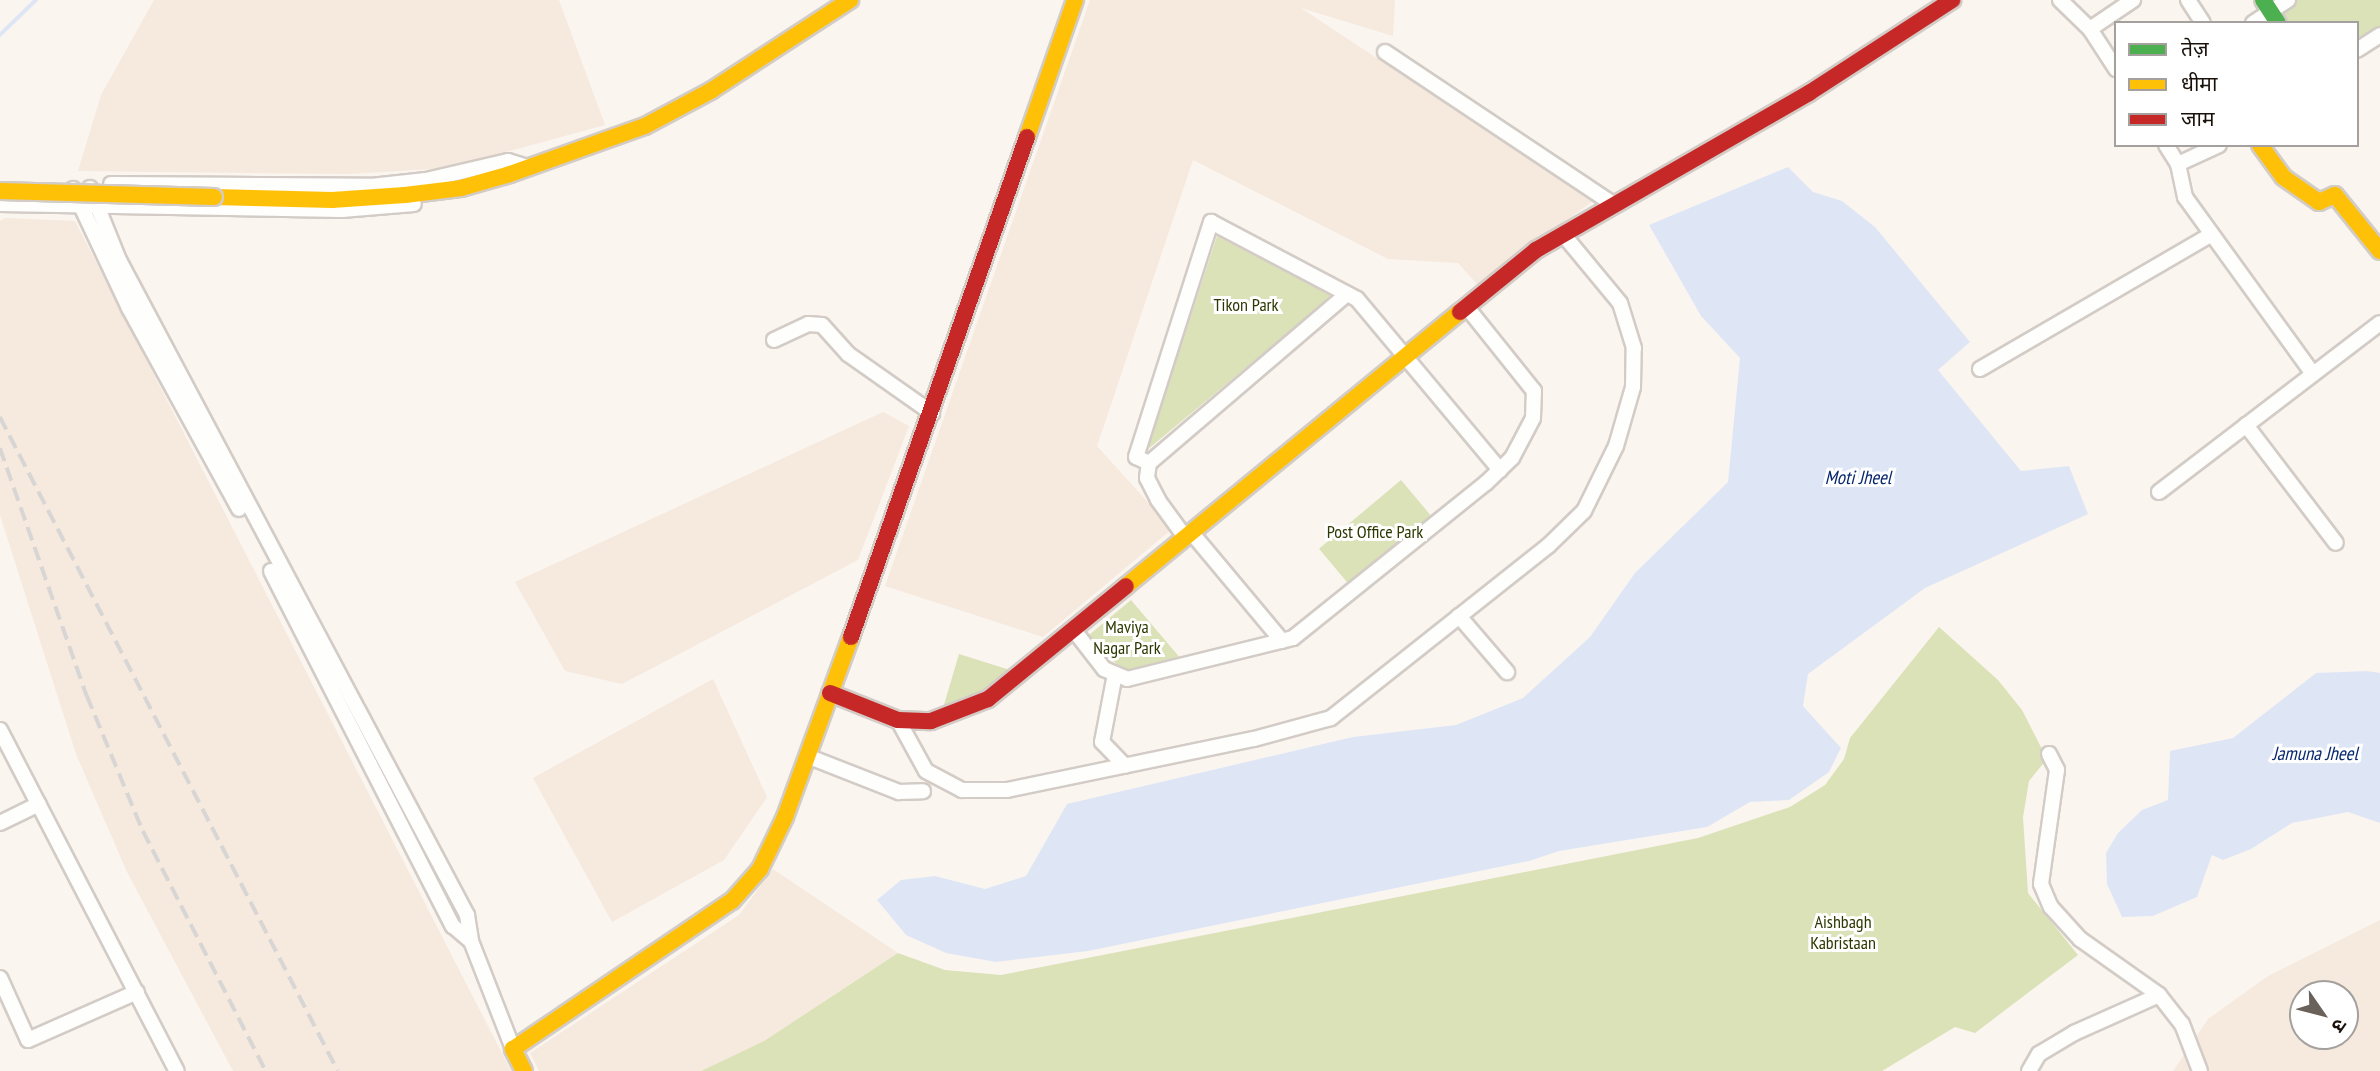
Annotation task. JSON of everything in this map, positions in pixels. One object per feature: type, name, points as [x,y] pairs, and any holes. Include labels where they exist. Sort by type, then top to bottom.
[{"type":"street","points":[[0,191],[332,200],[461,188],[530,167],[645,126],[712,90],[850,0]]},
{"type":"street","points":[[513,1049],[732,901],[760,869],[807,756],[932,413],[1075,0]]},
{"type":"street","points":[[830,693],[898,720],[932,721],[988,699],[1466,306],[1563,233],[1810,93],[1952,0]]},
{"type":"street","points":[[2060,0],[2090,29],[2114,66]]},
{"type":"street","points":[[2090,29],[2133,0]]},
{"type":"street","points":[[2188,0],[2202,21]]},
{"type":"street","points":[[2270,11],[2288,0]]},
{"type":"street","points":[[2359,49],[2380,34]]},
{"type":"street","points":[[1385,52],[1613,204]]},
{"type":"street","points":[[2167,147],[2178,164],[2185,197],[2313,374]]},
{"type":"street","points":[[2178,164],[2214,147]]},
{"type":"street","points":[[2261,147],[2283,177],[2319,202],[2335,195],[2380,250]]},
{"type":"street","points":[[0,185],[71,183],[371,186],[425,180],[508,161],[530,167]]},
{"type":"street","points":[[0,204],[359,210],[480,193],[508,185],[530,167]]},
{"type":"street","points":[[71,183],[129,308],[250,529],[453,926],[471,941]]},
{"type":"street","points":[[88,184],[144,308],[467,915],[471,941],[524,1071]]},
{"type":"street","points":[[1149,463],[1136,457],[1211,222],[1357,299],[1500,470]]},
{"type":"street","points":[[898,720],[926,771],[962,790],[1007,790],[1125,766],[1331,718],[1548,546],[1584,511],[1616,446],[1633,387],[1634,348],[1620,303],[1563,233]]},
{"type":"street","points":[[1980,369],[2212,234]]},
{"type":"street","points":[[1282,641],[1158,500],[1147,478],[1149,463],[1347,294]]},
{"type":"street","points":[[1073,629],[1104,669],[1127,679],[1293,638],[1500,470],[1512,458],[1533,418],[1534,391],[1466,306]]},
{"type":"street","points":[[2159,492],[2380,323]]},
{"type":"street","points":[[774,340],[808,324],[822,325],[848,354],[932,413]]},
{"type":"street","points":[[2246,425],[2336,543]]},
{"type":"street","points":[[1460,616],[1507,672]]},
{"type":"street","points":[[1115,674],[1102,742],[1125,766]]},
{"type":"street","points":[[0,730],[177,1071]]},
{"type":"street","points":[[2049,754],[2057,770],[2041,884],[2051,907],[2080,939],[2159,995],[2182,1024],[2200,1071]]},
{"type":"street","points":[[807,756],[899,792],[923,791]]},
{"type":"street","points":[[0,823],[39,804]]},
{"type":"street","points":[[0,978],[28,1040],[137,992]]},
{"type":"street","points":[[2029,1071],[2039,1054],[2074,1033],[2159,995]]},
{"type":"shaded area","points":[[154,0],[559,0],[605,125],[447,168],[348,174],[78,171],[101,95]]},
{"type":"shaded area","points":[[1090,0],[1395,0],[1393,36],[1301,8],[1593,201],[1478,285],[1458,263],[1388,259],[1193,160],[1097,446],[1172,529],[1043,637],[885,586]]},
{"type":"shaded area","points":[[6,218],[75,221],[511,1071],[233,1071],[127,872],[76,754],[0,515],[0,221]]},
{"type":"shaded area","points":[[883,412],[909,426],[858,560],[622,684],[565,671],[515,582]]},
{"type":"shaded area","points":[[713,679],[767,797],[724,860],[612,922],[533,778]]},
{"type":"shaded area","points":[[773,869],[898,953],[764,1041],[701,1071],[539,1071],[530,1053],[739,915]]},
{"type":"shaded area","points":[[2380,920],[2380,1071],[2173,1071],[2208,1019],[2268,976]]},
{"type":"green space","points":[[2295,0],[2380,0],[2380,30],[2359,44],[2359,21],[2285,21],[2278,11]]},
{"type":"green space","name":"Tikon Park","points":[[1217,236],[1332,296],[1147,450]]},
{"type":"green space","name":"Post Office Park","points":[[1401,480],[1432,517],[1350,586],[1319,549]]},
{"type":"green space","name":"Maviya Nagar Park","points":[[1131,600],[1181,659],[1129,672],[1108,658],[1089,635]]},
{"type":"green space","name":"Aishbagh Kabristaan","points":[[1939,627],[1998,680],[2022,710],[2047,759],[2029,781],[2023,817],[2028,893],[2078,955],[1975,1033],[1955,1027],[1882,1071],[701,1071],[764,1041],[898,953],[945,970],[1001,975],[1698,838],[1790,807],[1825,785],[1844,759],[1850,738]]},
{"type":"green space","points":[[959,654],[1010,670],[983,693],[943,708]]},
{"type":"water","name":"Moti Jheel","points":[[1788,167],[1813,192],[1842,201],[1875,227],[1970,342],[1938,370],[2021,471],[2069,466],[2088,514],[1925,588],[1808,674],[1803,706],[1841,748],[1829,772],[1789,800],[1750,802],[1707,827],[1559,851],[1529,861],[1088,951],[996,962],[946,953],[906,935],[877,900],[901,880],[935,876],[985,889],[1026,876],[1067,804],[1353,737],[1456,725],[1523,698],[1590,637],[1635,573],[1728,482],[1740,358],[1701,316],[1649,225]]},
{"type":"water","name":"Jamuna Jheel","points":[[2316,673],[2380,673],[2380,823],[2348,812],[2292,823],[2251,849],[2223,860],[2212,855],[2197,897],[2153,916],[2122,917],[2107,884],[2106,853],[2118,833],[2142,810],[2168,800],[2170,751],[2233,738]]},
{"type":"waterway","points":[[0,35],[36,0]]},
{"type":"railway","points":[[0,417],[338,1071]]},
{"type":"railway","points":[[0,448],[87,696],[143,831],[266,1071]]},
{"type":"traffic: fast","points":[[2263,0],[2277,21]]},
{"type":"traffic: slow","points":[[214,197],[332,200],[405,195],[461,188],[510,174],[645,126],[712,90],[850,0]]},
{"type":"traffic: slow","points":[[1027,137],[1075,0]]},
{"type":"traffic: slow","points":[[2261,147],[2283,177],[2319,202],[2335,195],[2380,251]]},
{"type":"traffic: slow","points":[[0,191],[214,197]]},
{"type":"traffic: slow","points":[[1126,586],[1460,312]]},
{"type":"traffic: slow","points":[[524,1071],[513,1049],[732,901],[760,869],[785,817],[851,637]]},
{"type":"traffic: jam","points":[[1460,312],[1536,250],[1809,93],[1952,0]]},
{"type":"traffic: jam","points":[[851,637],[1027,137]]},
{"type":"traffic: jam","points":[[830,693],[898,720],[931,721],[988,699],[1126,586]]}]
